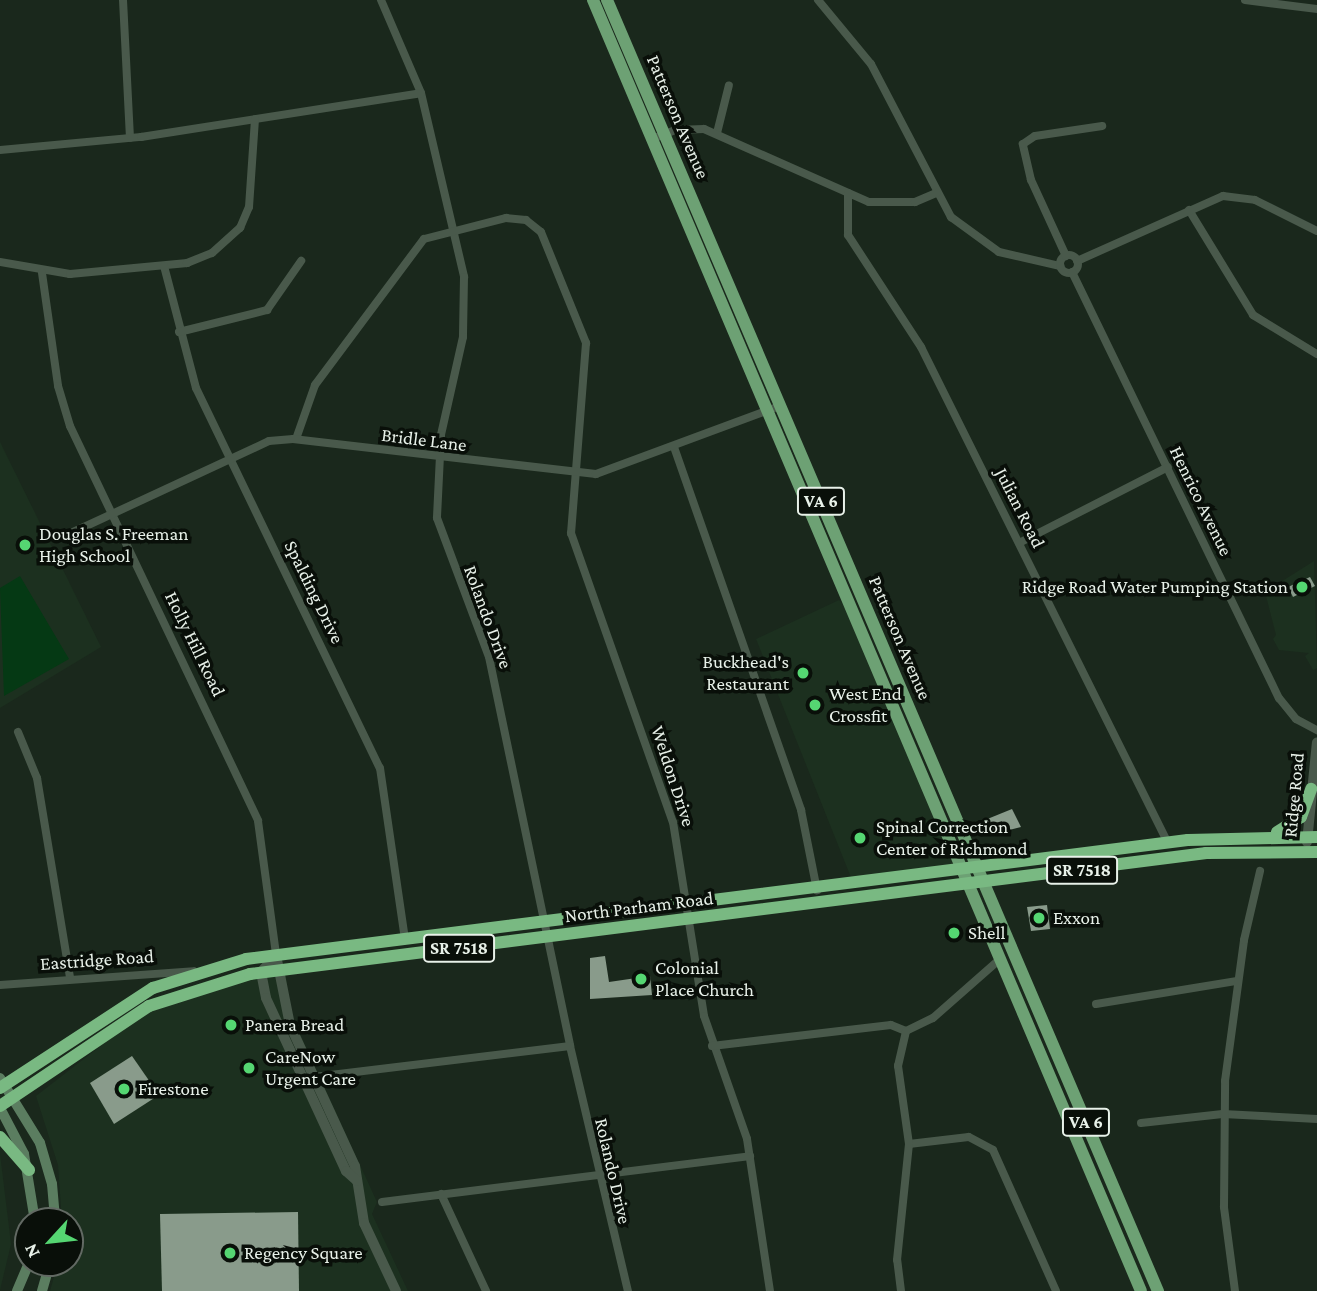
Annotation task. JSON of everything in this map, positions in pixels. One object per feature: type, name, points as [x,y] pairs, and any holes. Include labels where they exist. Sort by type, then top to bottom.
[{"type":"highway","points":[[1273,834],[1301,817],[1311,789]]},
{"type":"highway","name":"North Parham Road","points":[[1,1084],[137,997],[196,971],[276,955],[963,872],[1214,837],[1273,834],[1314,838]]},
{"type":"highway","points":[[1180,856],[1182,846],[1214,837]]},
{"type":"highway","name":"North Parham Road","points":[[0,1107],[63,1062],[156,1003],[261,972],[969,886],[1180,856],[1313,852]]},
{"type":"highway","points":[[0,1137],[29,1170]]},
{"type":"main road","name":"Patterson Avenue","points":[[593,0],[658,136],[774,408],[978,869],[1158,1291]]},
{"type":"main road","name":"Patterson Avenue","points":[[607,0],[658,136]]},
{"type":"main road","name":"Patterson Avenue","points":[[774,408],[963,872],[1140,1291]]},
{"type":"main road","points":[[1,1084],[13,1097],[44,1156],[53,1207]]},
{"type":"main road","points":[[0,1107],[29,1170],[33,1207]]},
{"type":"street","points":[[123,0],[130,138]]},
{"type":"street","name":"Rolando Drive","points":[[381,0],[421,93],[453,229],[466,314],[438,458],[437,518],[489,657],[569,1046],[628,1291]]},
{"type":"street","points":[[818,0],[871,64],[936,193],[951,217],[986,245],[1030,263],[1060,266],[1072,272],[1077,261],[1212,199],[1239,197],[1317,231]]},
{"type":"street","points":[[1251,0],[1317,9]]},
{"type":"street","points":[[717,133],[729,85]]},
{"type":"street","points":[[0,150],[130,138],[421,93]]},
{"type":"street","points":[[0,262],[42,273],[164,266],[212,253],[240,228],[253,183],[255,119]]},
{"type":"street","points":[[1077,261],[1066,256],[1031,180],[1024,142],[1102,126]]},
{"type":"street","points":[[658,136],[686,127],[717,133],[848,193],[886,204],[920,201],[936,193]]},
{"type":"street","name":"Julian Road","points":[[848,193],[848,235],[921,347],[1168,843]]},
{"type":"street","points":[[1189,210],[1252,315],[1317,354]]},
{"type":"street","name":"Weldon Drive","points":[[453,229],[506,218],[526,220],[547,241],[562,277],[587,354],[573,473],[571,533],[673,822],[712,1046],[740,1114],[750,1156],[770,1291]]},
{"type":"street","points":[[296,439],[315,384],[405,261],[424,239],[453,229]]},
{"type":"street","points":[[1060,266],[1066,256]]},
{"type":"street","points":[[180,332],[267,310],[301,261]]},
{"type":"street","name":"Spalding Drive","points":[[164,266],[196,388],[380,768],[405,940]]},
{"type":"street","name":"Henrico Avenue","points":[[1072,272],[1279,698],[1296,719],[1317,730]]},
{"type":"street","name":"Holly Hill Road","points":[[42,273],[62,403],[112,513],[250,798],[262,837],[286,1013],[355,1166],[364,1223],[396,1291]]},
{"type":"street","name":"Bridle Lane","points":[[71,533],[230,457],[270,441],[296,439],[573,473],[616,471],[774,408]]},
{"type":"street","points":[[674,447],[801,810],[819,904]]},
{"type":"street","points":[[1019,542],[1168,467]]},
{"type":"street","points":[[18,732],[37,778],[70,978]]},
{"type":"street","name":"Ridge Road","points":[[1313,852],[1311,789],[1317,742]]},
{"type":"street","points":[[1235,1291],[1224,1207],[1223,1114],[1237,981],[1260,871]]},
{"type":"street","points":[[276,955],[261,972],[269,1006],[346,1171],[357,1181]]},
{"type":"street","points":[[712,1046],[891,1026],[906,1031],[933,1018],[1000,959]]},
{"type":"street","name":"Eastridge Road","points":[[0,985],[196,971]]},
{"type":"street","points":[[1096,1004],[1237,981]]},
{"type":"street","points":[[901,1291],[898,1250],[909,1144],[898,1079],[906,1031]]},
{"type":"street","points":[[314,1077],[569,1046]]},
{"type":"street","points":[[1141,1123],[1223,1114],[1317,1119]]},
{"type":"street","points":[[909,1144],[969,1137],[993,1150],[1056,1291]]},
{"type":"street","points":[[383,1202],[750,1156]]},
{"type":"street","points":[[441,1195],[486,1291]]},
{"type":"shaded area","name":"Douglas S. Freeman High School","points":[[0,442],[101,647],[0,708]]},
{"type":"shaded area","points":[[1314,561],[1317,668],[1313,670],[1305,656],[1309,653],[1279,650],[1273,639],[1276,635],[1265,592]]},
{"type":"shaded area","points":[[839,600],[857,617],[963,872],[854,885],[756,639]]},
{"type":"shaded area","name":"Regency Square","points":[[285,969],[291,1014],[377,1202],[372,1214],[408,1291],[50,1291],[54,1277],[84,1277],[84,1207],[61,1207],[58,1165],[36,1096],[156,1003]]},
{"type":"shaded area","points":[[0,1154],[11,1244],[0,1290]]},
{"type":"green space","points":[[20,576],[69,659],[4,696],[0,588]]},
{"type":"building","name":"Ridge Road Water Pumping Station","points":[[1310,577],[1315,586],[1293,597],[1288,587]]},
{"type":"building","points":[[1012,809],[1021,827],[986,836],[980,822]]},
{"type":"building","name":"Exxon","points":[[1047,905],[1050,929],[1031,931],[1027,907]]},
{"type":"building","name":"Colonial Place Church","points":[[605,956],[609,982],[650,976],[652,995],[590,999],[590,958]]},
{"type":"building","name":"Firestone","points":[[132,1056],[159,1095],[114,1124],[90,1083]]},
{"type":"building","name":"Regency Square","points":[[298,1212],[299,1291],[162,1291],[160,1214]]},
{"type":"place","name":"Douglas S. Freeman High School","points":[[25,545]]},
{"type":"place","name":"Ridge Road Water Pumping Station","points":[[1302,587]]},
{"type":"place","name":"Buckhead's Restaurant","points":[[803,673]]},
{"type":"place","name":"West End Crossfit","points":[[815,705]]},
{"type":"place","name":"Spinal Correction Center of Richmond","points":[[860,838]]},
{"type":"place","name":"Exxon","points":[[1039,918]]},
{"type":"place","name":"Shell","points":[[954,933]]},
{"type":"place","name":"Colonial Place Church","points":[[641,979]]},
{"type":"place","name":"Panera Bread","points":[[231,1025]]},
{"type":"place","name":"CareNow Urgent Care","points":[[249,1068]]},
{"type":"place","name":"Firestone","points":[[124,1089]]},
{"type":"place","name":"Regency Square","points":[[230,1253]]}]
